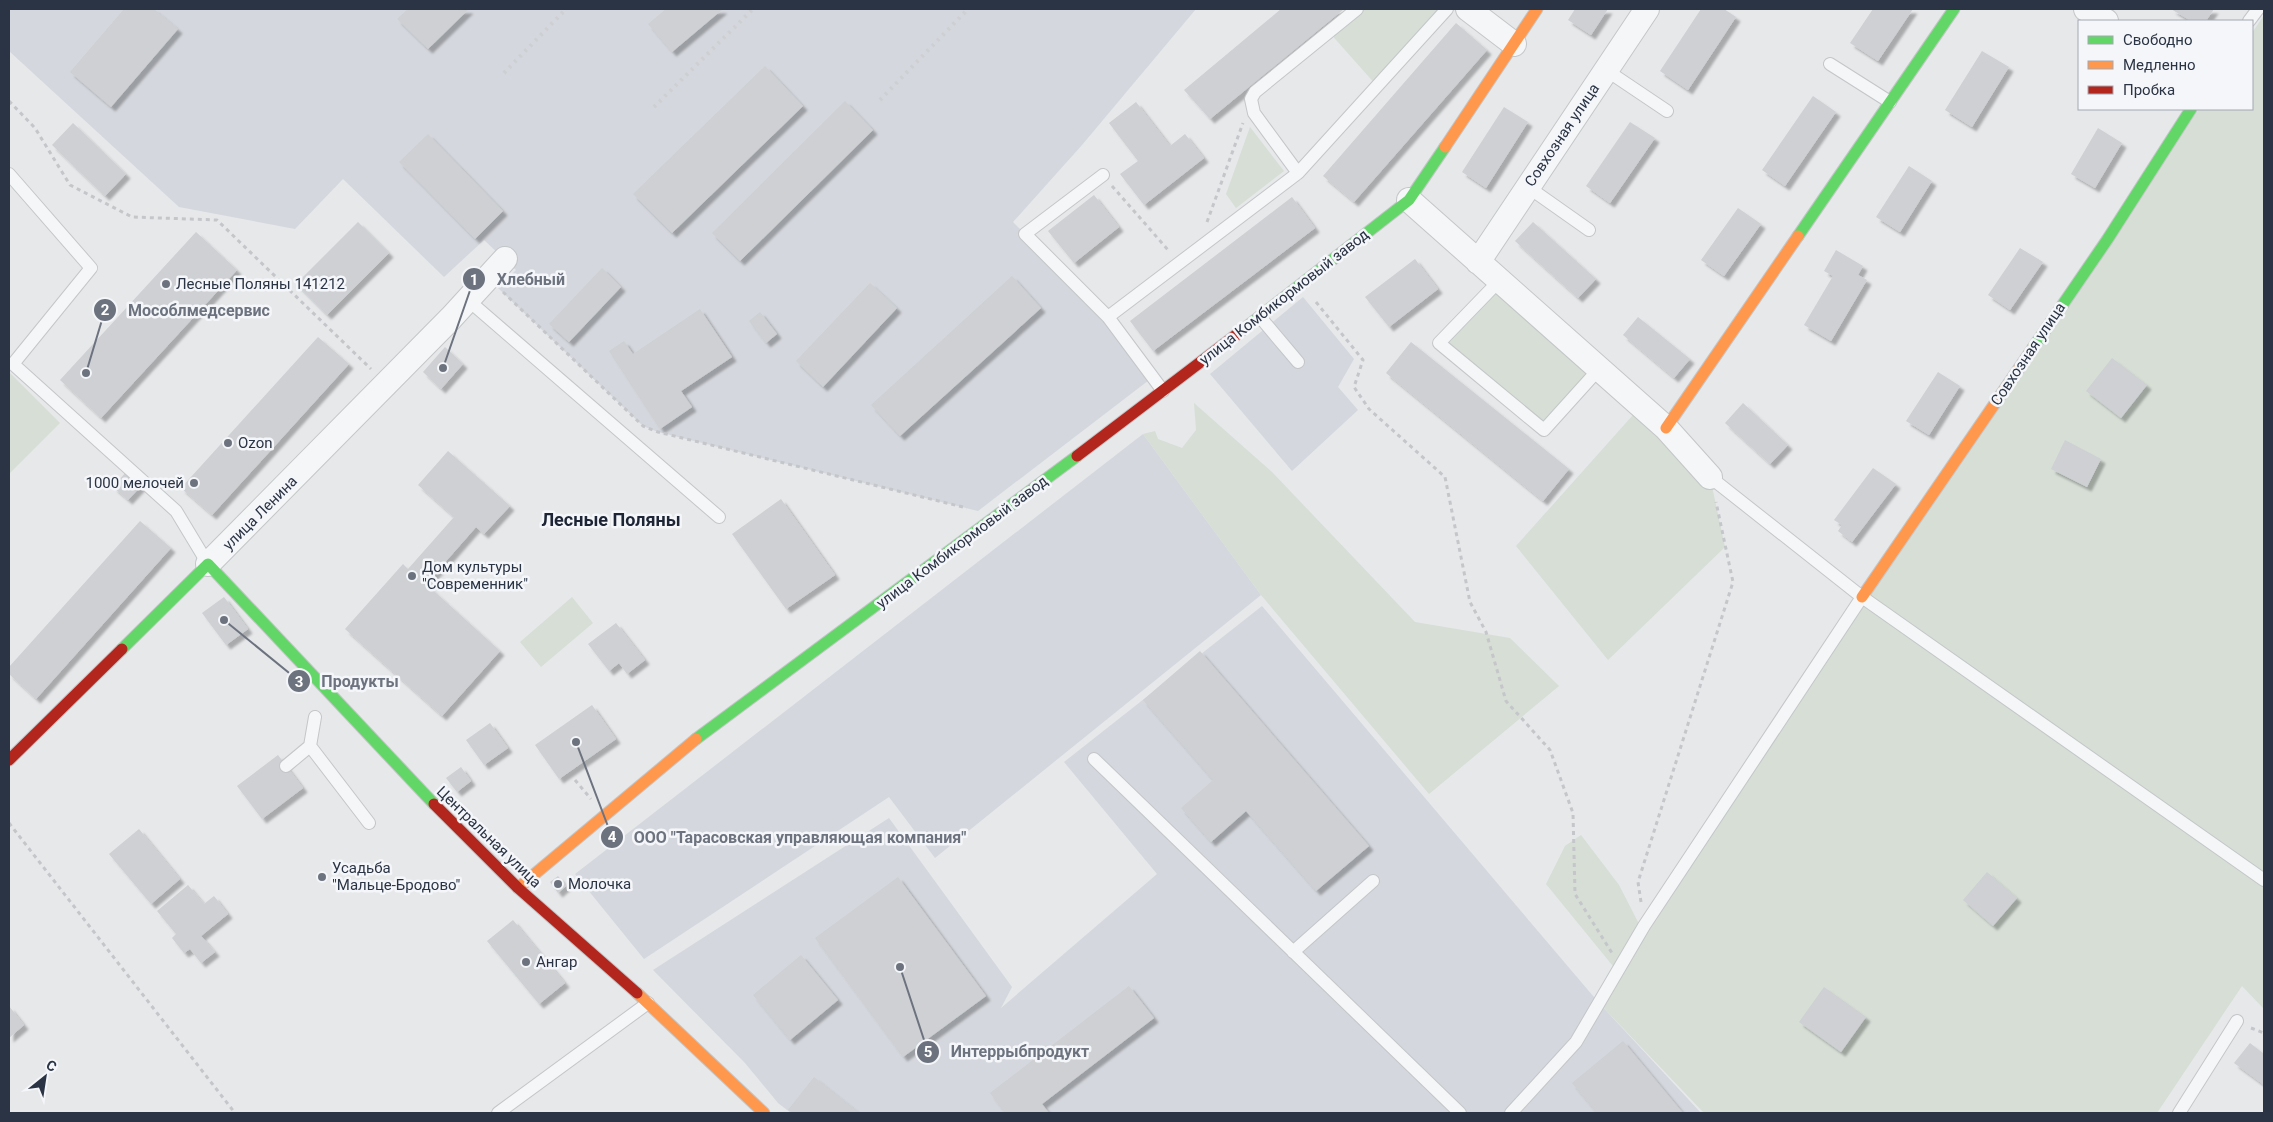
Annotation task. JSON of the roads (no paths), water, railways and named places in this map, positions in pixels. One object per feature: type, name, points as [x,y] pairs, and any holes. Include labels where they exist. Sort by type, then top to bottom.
[{"type":"street","points":[[1468,9],[1514,44]]},
{"type":"street","name":"улица Комбикормовый завод","points":[[518,888],[712,726],[903,587],[1260,317],[1409,200],[1537,9]]},
{"type":"street","name":"Совхозная улица","points":[[1478,262],[1647,9]]},
{"type":"street","points":[[1666,428],[1954,9]]},
{"type":"street","points":[[2086,9],[2104,20]]},
{"type":"street","name":"Совхозная улица","points":[[1862,597],[2107,240],[2190,110]]},
{"type":"street","points":[[1409,200],[1666,428],[1710,477]]},
{"type":"street","name":"улица Ленина","points":[[9,760],[208,564],[468,300],[501,274]]},
{"type":"street","name":"Центральная улица","points":[[208,564],[415,786],[518,888],[648,1003],[764,1113]]},
{"type":"lane","points":[[1298,172],[1254,113],[1251,99],[1256,92],[1357,9]]},
{"type":"lane","points":[[1108,317],[1298,172],[1447,9]]},
{"type":"lane","points":[[2250,20],[2258,9]]},
{"type":"lane","points":[[1830,64],[1890,102]]},
{"type":"lane","points":[[1606,70],[1667,111]]},
{"type":"lane","points":[[9,174],[91,268],[13,364],[176,510],[208,564]]},
{"type":"lane","points":[[1103,175],[1025,234],[1108,317],[1162,391]]},
{"type":"lane","points":[[1528,187],[1589,230]]},
{"type":"lane","points":[[1499,281],[1439,343],[1544,430],[1599,369]]},
{"type":"lane","points":[[468,300],[719,517]]},
{"type":"lane","points":[[1260,317],[1298,362]]},
{"type":"lane","points":[[1710,477],[1862,597],[2264,880]]},
{"type":"lane","points":[[1511,1113],[1576,1042],[1644,926],[1862,597]]},
{"type":"lane","points":[[286,766],[310,746],[315,717]]},
{"type":"lane","points":[[310,746],[369,823]]},
{"type":"lane","points":[[1094,759],[1460,1113]]},
{"type":"lane","points":[[1293,952],[1373,881]]},
{"type":"lane","points":[[498,1113],[648,1003]]},
{"type":"lane","points":[[2179,1113],[2237,1021]]},
{"type":"railway","points":[[504,73],[566,9]]},
{"type":"railway","points":[[654,107],[753,9]]},
{"type":"railway","points":[[880,100],[968,9]]},
{"type":"place","name":"Лесные Поляны 141212","points":[[166,284]]},
{"type":"place","name":"Хлебный","points":[[443,368]]},
{"type":"place","name":"Мособлмедсервис","points":[[86,373]]},
{"type":"place","name":"Ozon","points":[[228,443]]},
{"type":"place","name":"1000 мелочей","points":[[194,483]]},
{"type":"place","name":"Дом культуры \"Современник\"","points":[[412,576]]},
{"type":"place","name":"Продукты","points":[[224,620]]},
{"type":"place","name":"ООО \"Тарасовская управляющая компания\"","points":[[576,742]]},
{"type":"place","name":"Усадьба \"Мальце-Бродово\"","points":[[322,877]]},
{"type":"place","name":"Молочка","points":[[558,884]]},
{"type":"place","name":"Ангар","points":[[526,962]]},
{"type":"place","name":"Интеррыбпродукт","points":[[900,967]]},
{"type":"district","name":"Лесные Поляны","points":[[611,519]]}]
